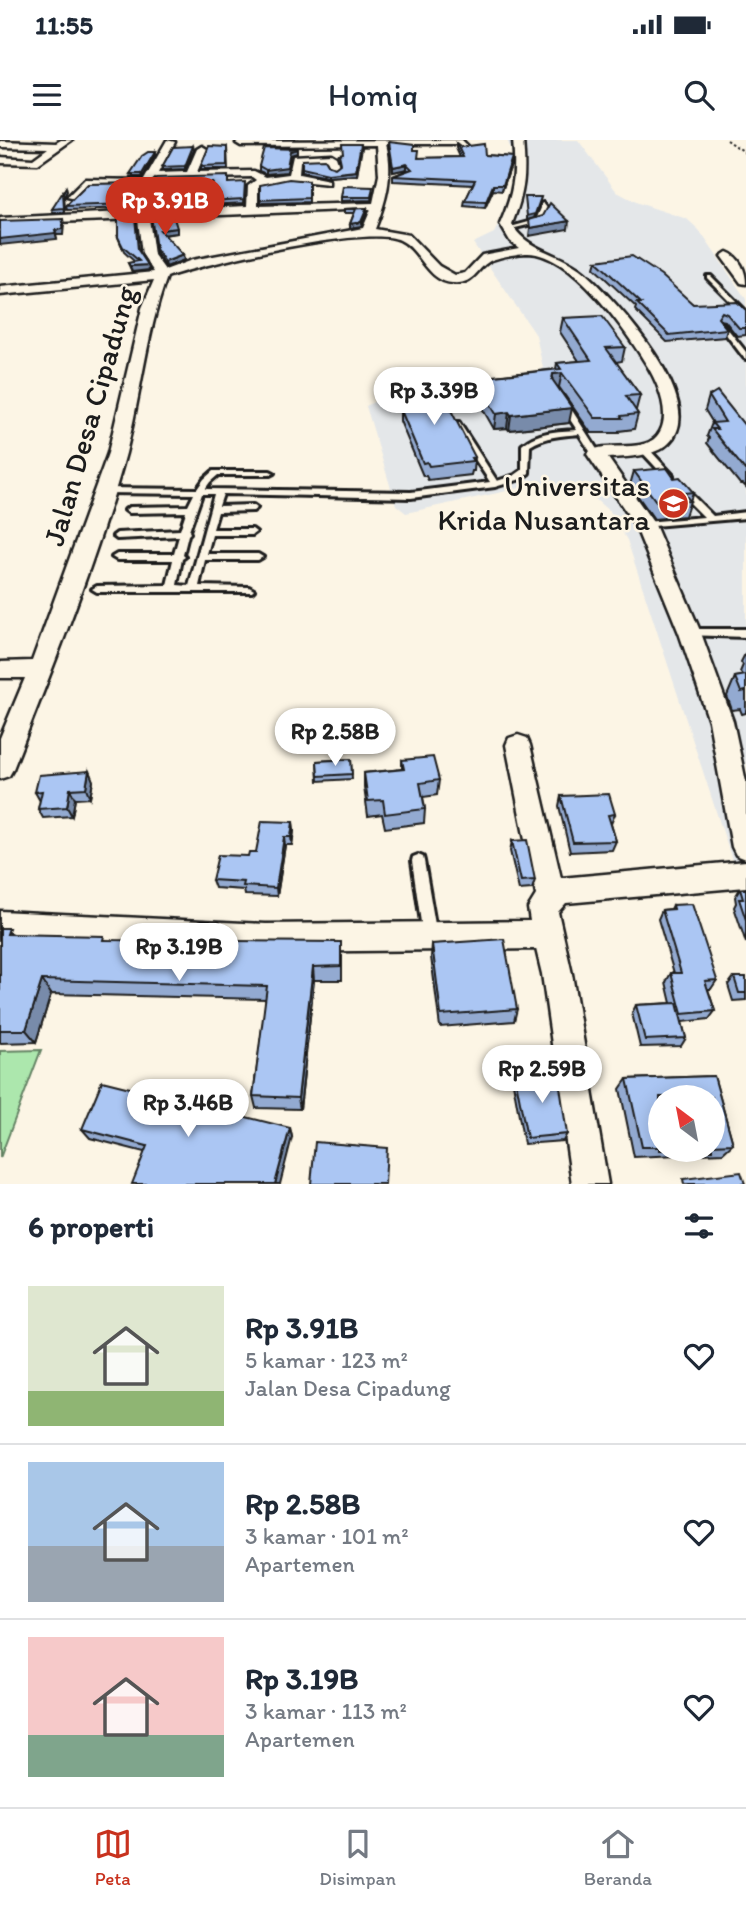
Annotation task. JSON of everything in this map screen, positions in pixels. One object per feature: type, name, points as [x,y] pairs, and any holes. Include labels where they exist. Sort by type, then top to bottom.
[{"type":"street","points":[[12,176],[67,140]]},
{"type":"street","points":[[518,140],[521,177],[517,198],[506,220],[514,240],[565,263],[592,286],[613,309],[658,369],[673,404],[672,425],[664,439],[643,448],[596,454],[645,524],[690,633],[721,721],[746,846]]},
{"type":"street","points":[[242,143],[458,141],[464,148]]},
{"type":"street","points":[[72,197],[85,183],[148,181],[170,142]]},
{"type":"street","points":[[368,231],[391,176],[381,142]]},
{"type":"street","points":[[0,144],[57,146]]},
{"type":"street","points":[[191,176],[202,149]]},
{"type":"street","points":[[293,177],[296,158],[331,157],[334,166]]},
{"type":"street","points":[[256,159],[258,177],[254,184],[259,193],[257,209]]},
{"type":"street","points":[[0,160],[35,162]]},
{"type":"street","points":[[225,187],[236,163]]},
{"type":"street","points":[[151,176],[293,177],[322,178],[325,182]]},
{"type":"street","points":[[0,221],[257,209],[317,199],[378,206]]},
{"type":"street","points":[[257,209],[271,220]]},
{"type":"street","points":[[143,216],[148,255],[162,275]]},
{"type":"street","points":[[0,291],[162,275],[192,264],[368,231],[405,237],[435,269],[453,279],[468,276],[486,258],[529,249]]},
{"type":"street","points":[[727,256],[746,280]]},
{"type":"street","name":"Jalan Desa Cipadung","points":[[1,762],[40,669],[117,453],[149,309],[162,275]]},
{"type":"street","points":[[0,670],[40,669]]},
{"type":"street","points":[[721,721],[734,735],[746,770]]},
{"type":"street","points":[[518,746],[551,898]]},
{"type":"street","points":[[590,1184],[557,974],[543,908],[559,891],[746,874]]},
{"type":"street","points":[[0,925],[266,938],[547,935]]},
{"type":"lane","points":[[509,229],[538,221],[543,204]]},
{"type":"lane","points":[[709,277],[746,315]]},
{"type":"lane","points":[[721,324],[746,358]]},
{"type":"lane","points":[[556,392],[596,454]]},
{"type":"lane","points":[[453,418],[495,484]]},
{"type":"lane","points":[[104,490],[411,495],[495,484],[518,477],[526,471],[526,445],[546,435],[581,432]]},
{"type":"lane","points":[[643,448],[710,518]]},
{"type":"lane","points":[[171,588],[197,491],[209,477],[216,473],[270,473]]},
{"type":"lane","points":[[193,589],[204,557],[219,492]]},
{"type":"lane","points":[[215,509],[253,508]]},
{"type":"lane","points":[[129,510],[193,509]]},
{"type":"lane","points":[[645,524],[746,515]]},
{"type":"lane","points":[[210,532],[252,532]]},
{"type":"lane","points":[[117,536],[186,533]]},
{"type":"lane","points":[[117,557],[180,557]]},
{"type":"lane","points":[[204,557],[258,557]]},
{"type":"lane","points":[[97,589],[249,590]]},
{"type":"lane","points":[[690,633],[746,633]]},
{"type":"lane","points":[[418,861],[430,936]]},
{"type":"path","points":[[727,140],[746,153]]},
{"type":"shaded area","name":"Universitas Krida Nusantara","points":[[507,140],[578,140],[617,192],[638,203],[687,219],[699,230],[746,299],[746,865],[734,866],[627,540],[610,512],[588,493],[567,485],[529,486],[406,513],[396,505],[366,406],[389,394],[520,380],[543,368],[536,335],[473,243],[494,233],[510,202],[515,159]]},
{"type":"green space","points":[[41,1050],[0,1158],[0,1051]]},
{"type":"building","points":[[389,142],[414,145],[414,150],[419,150],[418,158],[463,157],[456,143],[461,147],[484,144],[485,155],[512,157],[503,185],[493,185],[486,202],[465,201],[475,180],[393,176],[412,169],[407,164],[393,167]]},
{"type":"building","points":[[342,144],[361,144],[356,171],[328,174],[302,168],[302,160],[325,159],[329,166],[335,168],[341,163],[339,154],[343,153]]},
{"type":"building","points":[[193,146],[185,166],[162,167],[173,147]]},
{"type":"building","points":[[209,146],[227,147],[227,165],[201,166]]},
{"type":"building","points":[[264,148],[297,149],[290,151],[287,167],[266,170],[259,166]]},
{"type":"building","points":[[155,152],[142,174],[130,174],[142,156]]},
{"type":"building","points":[[228,176],[228,183],[245,182],[244,199],[208,201],[213,183],[161,183],[164,203],[66,206],[88,184],[151,183],[156,178]]},
{"type":"building","points":[[289,179],[309,181],[309,198],[260,200],[260,185]]},
{"type":"building","points":[[343,186],[373,187],[371,197],[341,197]]},
{"type":"building","points":[[66,187],[63,193],[64,208],[52,209]]},
{"type":"building","points":[[525,197],[541,197],[535,214],[527,216]]},
{"type":"building","points":[[550,203],[569,221],[530,228],[529,220],[543,216]]},
{"type":"building","points":[[367,208],[361,222],[350,224],[356,209],[344,209]]},
{"type":"building","points":[[173,215],[177,228],[160,230],[183,255],[165,262],[156,249],[151,216]]},
{"type":"building","points":[[135,217],[138,250],[148,265],[130,266],[128,263],[139,261],[123,247],[118,237],[118,218]]},
{"type":"building","points":[[63,219],[62,229],[55,230],[56,233],[0,239],[0,221]]},
{"type":"building","points":[[632,256],[661,275],[693,304],[737,302],[746,310],[746,328],[739,328],[722,312],[718,318],[727,329],[669,335],[637,303],[641,303],[596,261]]},
{"type":"building","points":[[602,316],[625,347],[606,348],[640,395],[626,396],[638,414],[621,416],[622,418],[595,418],[562,373],[553,374],[552,379],[572,408],[511,415],[509,412],[496,414],[475,378],[561,369],[557,363],[591,360],[563,318]]},
{"type":"building","points":[[438,385],[475,457],[471,458],[473,461],[429,466],[427,462],[423,463],[400,408],[406,404],[399,390]]},
{"type":"building","points":[[717,391],[746,427],[746,470],[712,429],[717,429],[712,423],[725,422],[709,396]]},
{"type":"building","points":[[667,468],[674,478],[680,477],[693,492],[684,493],[690,501],[658,504],[634,471]]},
{"type":"building","points":[[746,675],[746,691],[741,692],[735,677]]},
{"type":"building","points":[[433,757],[439,780],[420,783],[425,809],[385,814],[383,800],[368,801],[364,773],[404,769],[402,760]]},
{"type":"building","points":[[351,759],[352,774],[318,776],[317,761]]},
{"type":"building","points":[[89,771],[86,788],[70,789],[67,807],[38,809],[42,791],[35,792],[39,775]]},
{"type":"building","points":[[609,794],[615,814],[608,815],[616,841],[573,842],[561,796]]},
{"type":"building","points":[[262,821],[293,822],[291,837],[284,837],[276,888],[243,886],[244,882],[212,880],[218,855],[248,856],[249,852],[256,852]]},
{"type":"building","points":[[527,840],[535,880],[521,881],[512,841]]},
{"type":"building","points":[[740,889],[746,889],[746,920],[739,899],[743,899]]},
{"type":"building","points":[[692,904],[717,980],[705,981],[715,1011],[682,1014],[671,973],[681,973],[662,910],[674,909],[673,905]]},
{"type":"building","points":[[0,928],[9,928],[7,934],[104,936],[103,940],[341,942],[341,966],[313,967],[298,1098],[253,1096],[267,986],[42,980],[26,1030],[0,1030]]},
{"type":"building","points":[[504,939],[517,1009],[441,1015],[432,944]]},
{"type":"building","points":[[734,977],[746,977],[746,993],[739,993]]},
{"type":"building","points":[[677,1003],[686,1038],[645,1040],[636,1005]]},
{"type":"building","points":[[558,1073],[567,1134],[527,1138],[515,1076]]},
{"type":"building","points":[[714,1076],[717,1085],[648,1085],[648,1147],[642,1147],[627,1079]]},
{"type":"building","points":[[102,1081],[290,1128],[275,1184],[132,1184],[147,1146],[82,1129]]},
{"type":"building","points":[[725,1115],[733,1144],[725,1144]]},
{"type":"building","points":[[315,1142],[387,1148],[385,1184],[311,1184]]},
{"type":"building","points":[[741,1172],[745,1184],[684,1184],[683,1179]]},
{"type":"place","name":"Universitas Krida Nusantara","points":[[673,503]]}]
